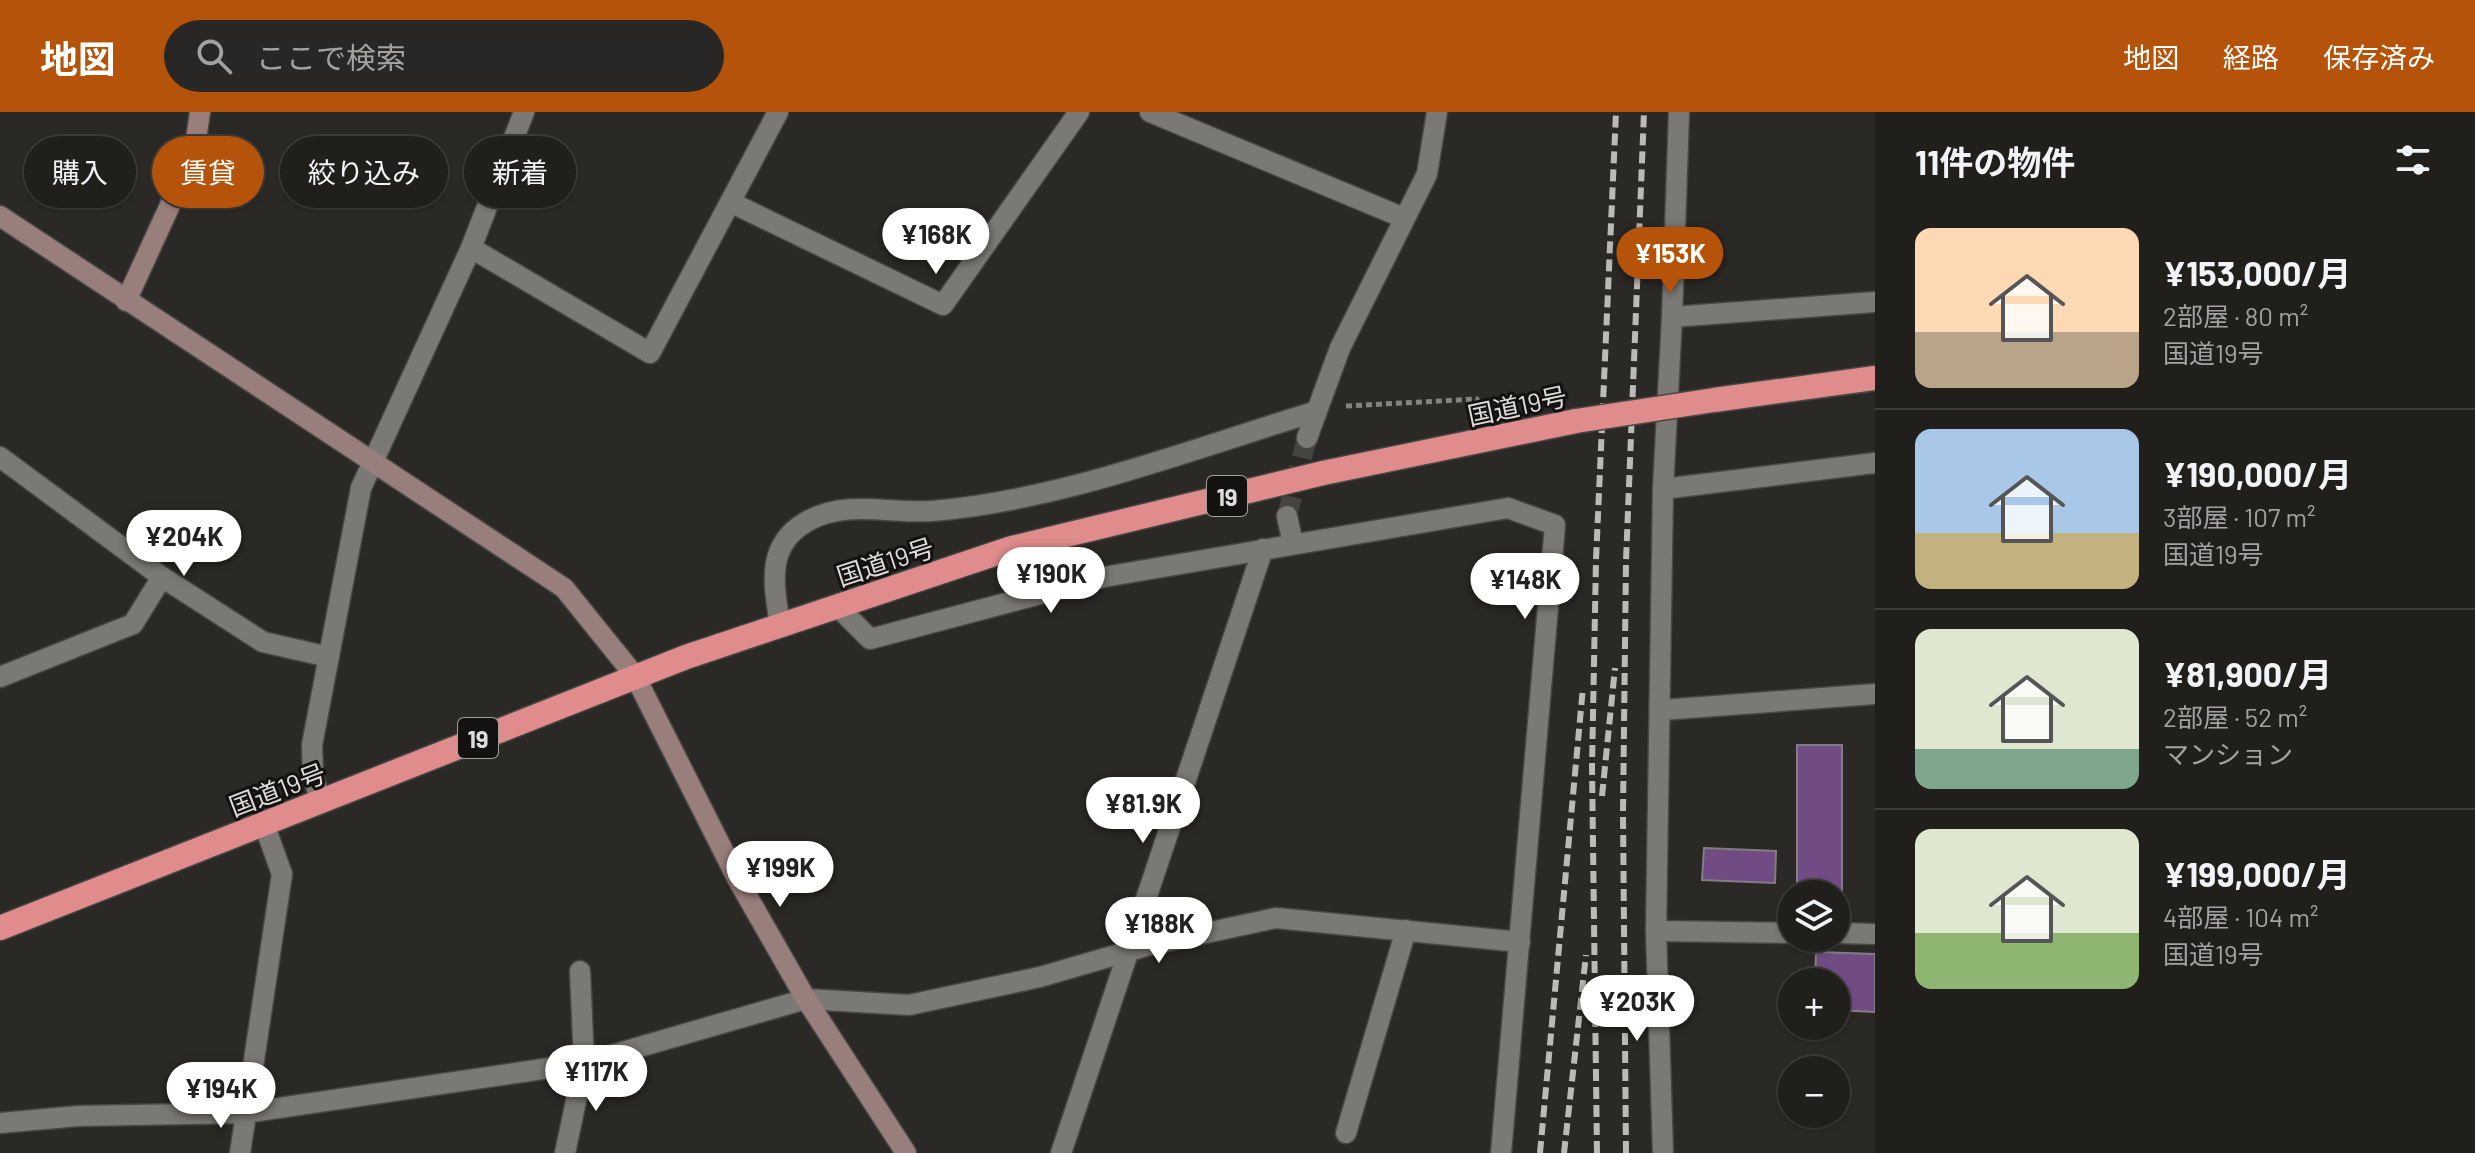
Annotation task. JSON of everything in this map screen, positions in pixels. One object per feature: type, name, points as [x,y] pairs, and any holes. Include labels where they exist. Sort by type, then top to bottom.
[{"type":"highway","name":"国道19号","points":[[0,928],[635,676],[1012,548],[1323,473],[1576,421],[1875,378]]},
{"type":"street","points":[[126,301],[194,153],[200,112]]},
{"type":"street","points":[[321,802],[313,776],[312,745],[361,488],[471,248],[524,112]]},
{"type":"street","points":[[471,248],[650,353],[778,112]]},
{"type":"street","points":[[732,203],[943,305],[1079,112]]},
{"type":"street","points":[[1150,112],[1404,218]]},
{"type":"street","points":[[1307,438],[1324,409],[1340,348],[1427,174],[1437,112]]},
{"type":"street","points":[[1663,1153],[1656,931],[1662,710],[1663,489],[1679,112]]},
{"type":"street","points":[[0,216],[564,588],[635,676],[738,880],[806,999],[906,1153]]},
{"type":"street","points":[[1672,317],[1875,302]]},
{"type":"street","points":[[780,625],[774,582],[779,547],[807,522],[859,507],[910,512],[992,506],[1324,409]]},
{"type":"street","points":[[0,457],[162,577],[263,642],[329,657]]},
{"type":"street","points":[[1663,489],[1875,463]]},
{"type":"street","points":[[837,606],[870,639],[1104,577],[1508,508],[1555,525],[1501,1153]]},
{"type":"street","points":[[1287,516],[1293,544]]},
{"type":"street","points":[[1061,1153],[1263,549]]},
{"type":"street","points":[[0,677],[133,624],[162,577]]},
{"type":"street","points":[[1662,710],[1875,694]]},
{"type":"street","points":[[240,1153],[282,874],[264,824]]},
{"type":"street","points":[[0,1123],[78,1116],[245,1113],[584,1063],[806,999],[909,1005],[1040,977],[1131,950],[1276,918],[1520,942]]},
{"type":"street","points":[[1346,1133],[1406,930]]},
{"type":"street","points":[[1656,931],[1778,933]]},
{"type":"street","points":[[1850,933],[1875,934]]},
{"type":"street","points":[[565,1153],[584,1063],[580,971]]},
{"type":"path","points":[[1324,409],[1477,399],[1481,415]]},
{"type":"building","points":[[1797,745],[1842,745],[1842,880],[1797,880]]},
{"type":"building","points":[[1704,848],[1776,851],[1775,883],[1702,880]]},
{"type":"building","points":[[1816,952],[1875,954],[1875,1012],[1850,1011],[1850,968],[1815,968]]},
{"type":"tunnel","points":[[1287,516],[1307,438]]},
{"type":"railway","points":[[1597,1153],[1592,767],[1596,560],[1616,112]]},
{"type":"railway","points":[[1626,1153],[1623,812],[1626,561],[1644,112]]},
{"type":"railway","points":[[1602,796],[1615,668]]},
{"type":"railway","points":[[1540,1153],[1583,687]]},
{"type":"railway","points":[[1564,1153],[1586,955]]}]
